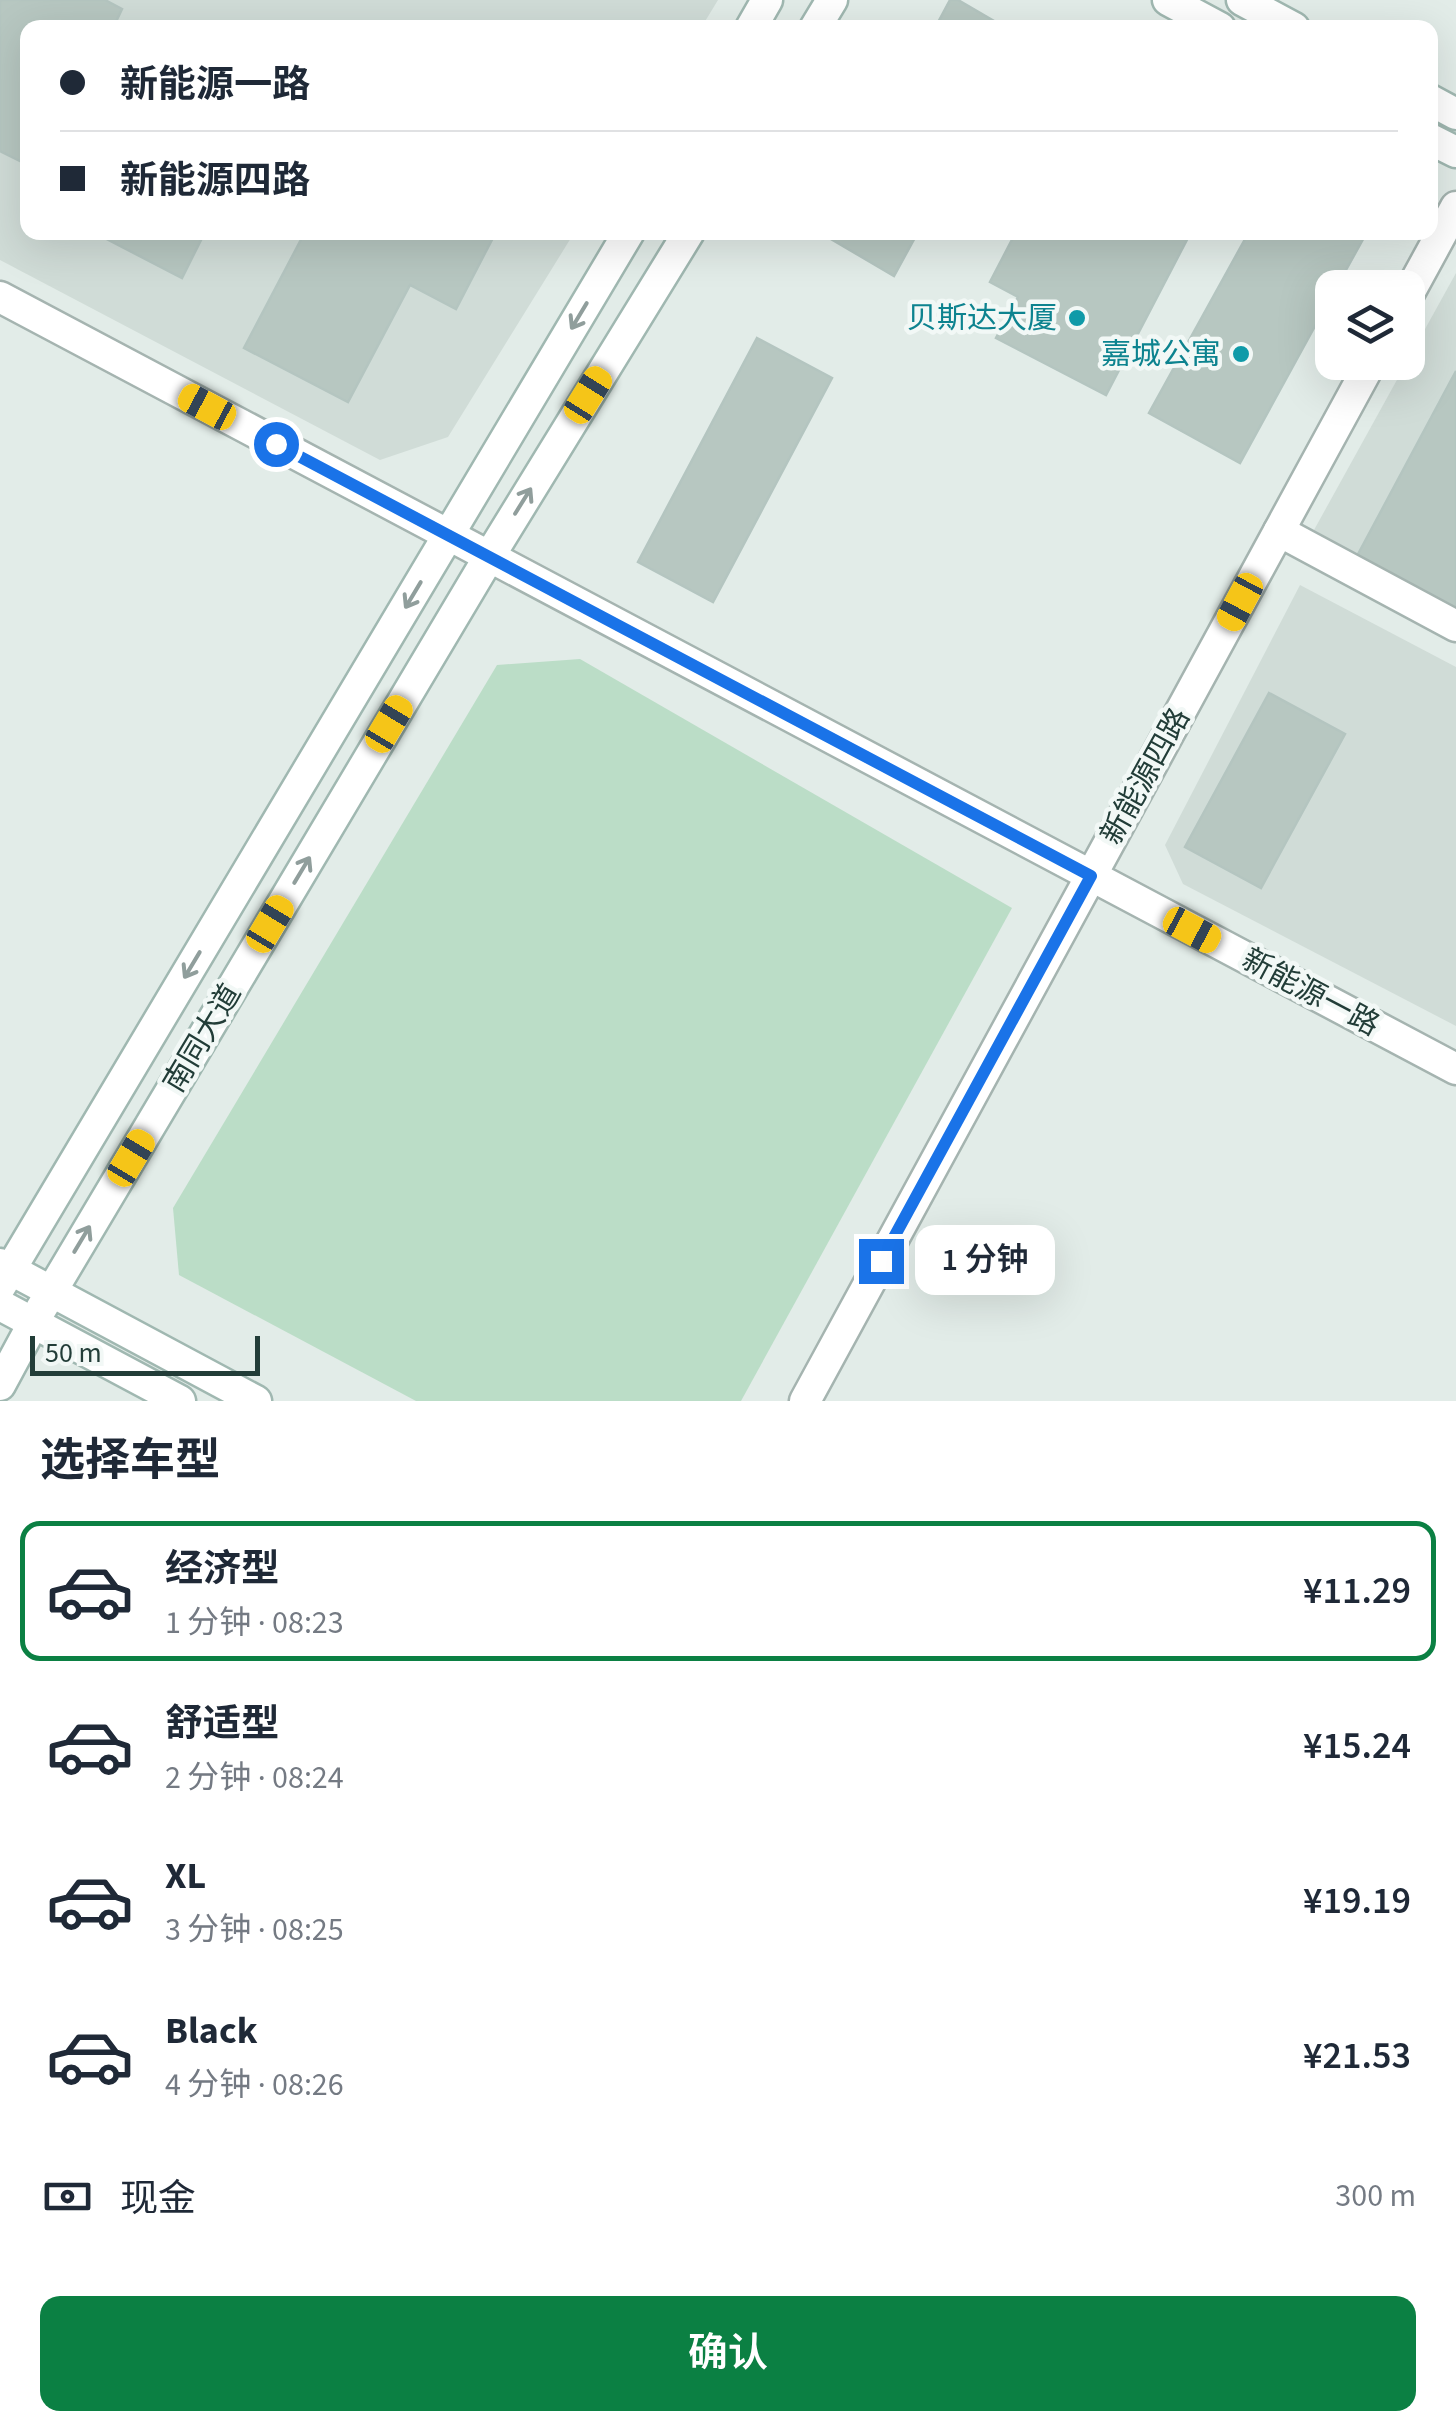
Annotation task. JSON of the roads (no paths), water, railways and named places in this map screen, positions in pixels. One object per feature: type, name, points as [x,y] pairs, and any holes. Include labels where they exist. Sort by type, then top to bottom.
[{"type":"street","points":[[1168,0],[1205,20]]},
{"type":"street","points":[[1242,0],[1279,20]]},
{"type":"street","points":[[1438,240],[1456,206]]},
{"type":"street","name":"南同大道","points":[[3,1273],[624,240]]},
{"type":"street","name":"南同大道","points":[[0,1385],[51,1292],[488,557],[683,240]]},
{"type":"street","points":[[1422,270],[1438,240]]},
{"type":"street","name":"新能源一路","points":[[0,297],[1456,1069]]},
{"type":"street","name":"新能源四路","points":[[805,1401],[1361,380]]},
{"type":"street","points":[[1279,532],[1456,626]]},
{"type":"street","points":[[3,1273],[51,1292],[256,1401]]},
{"type":"street","points":[[0,1305],[180,1401]]},
{"type":"place","name":"贝斯达大厦","points":[[1077,318]]},
{"type":"place","name":"嘉城公寓","points":[[1241,354]]}]
